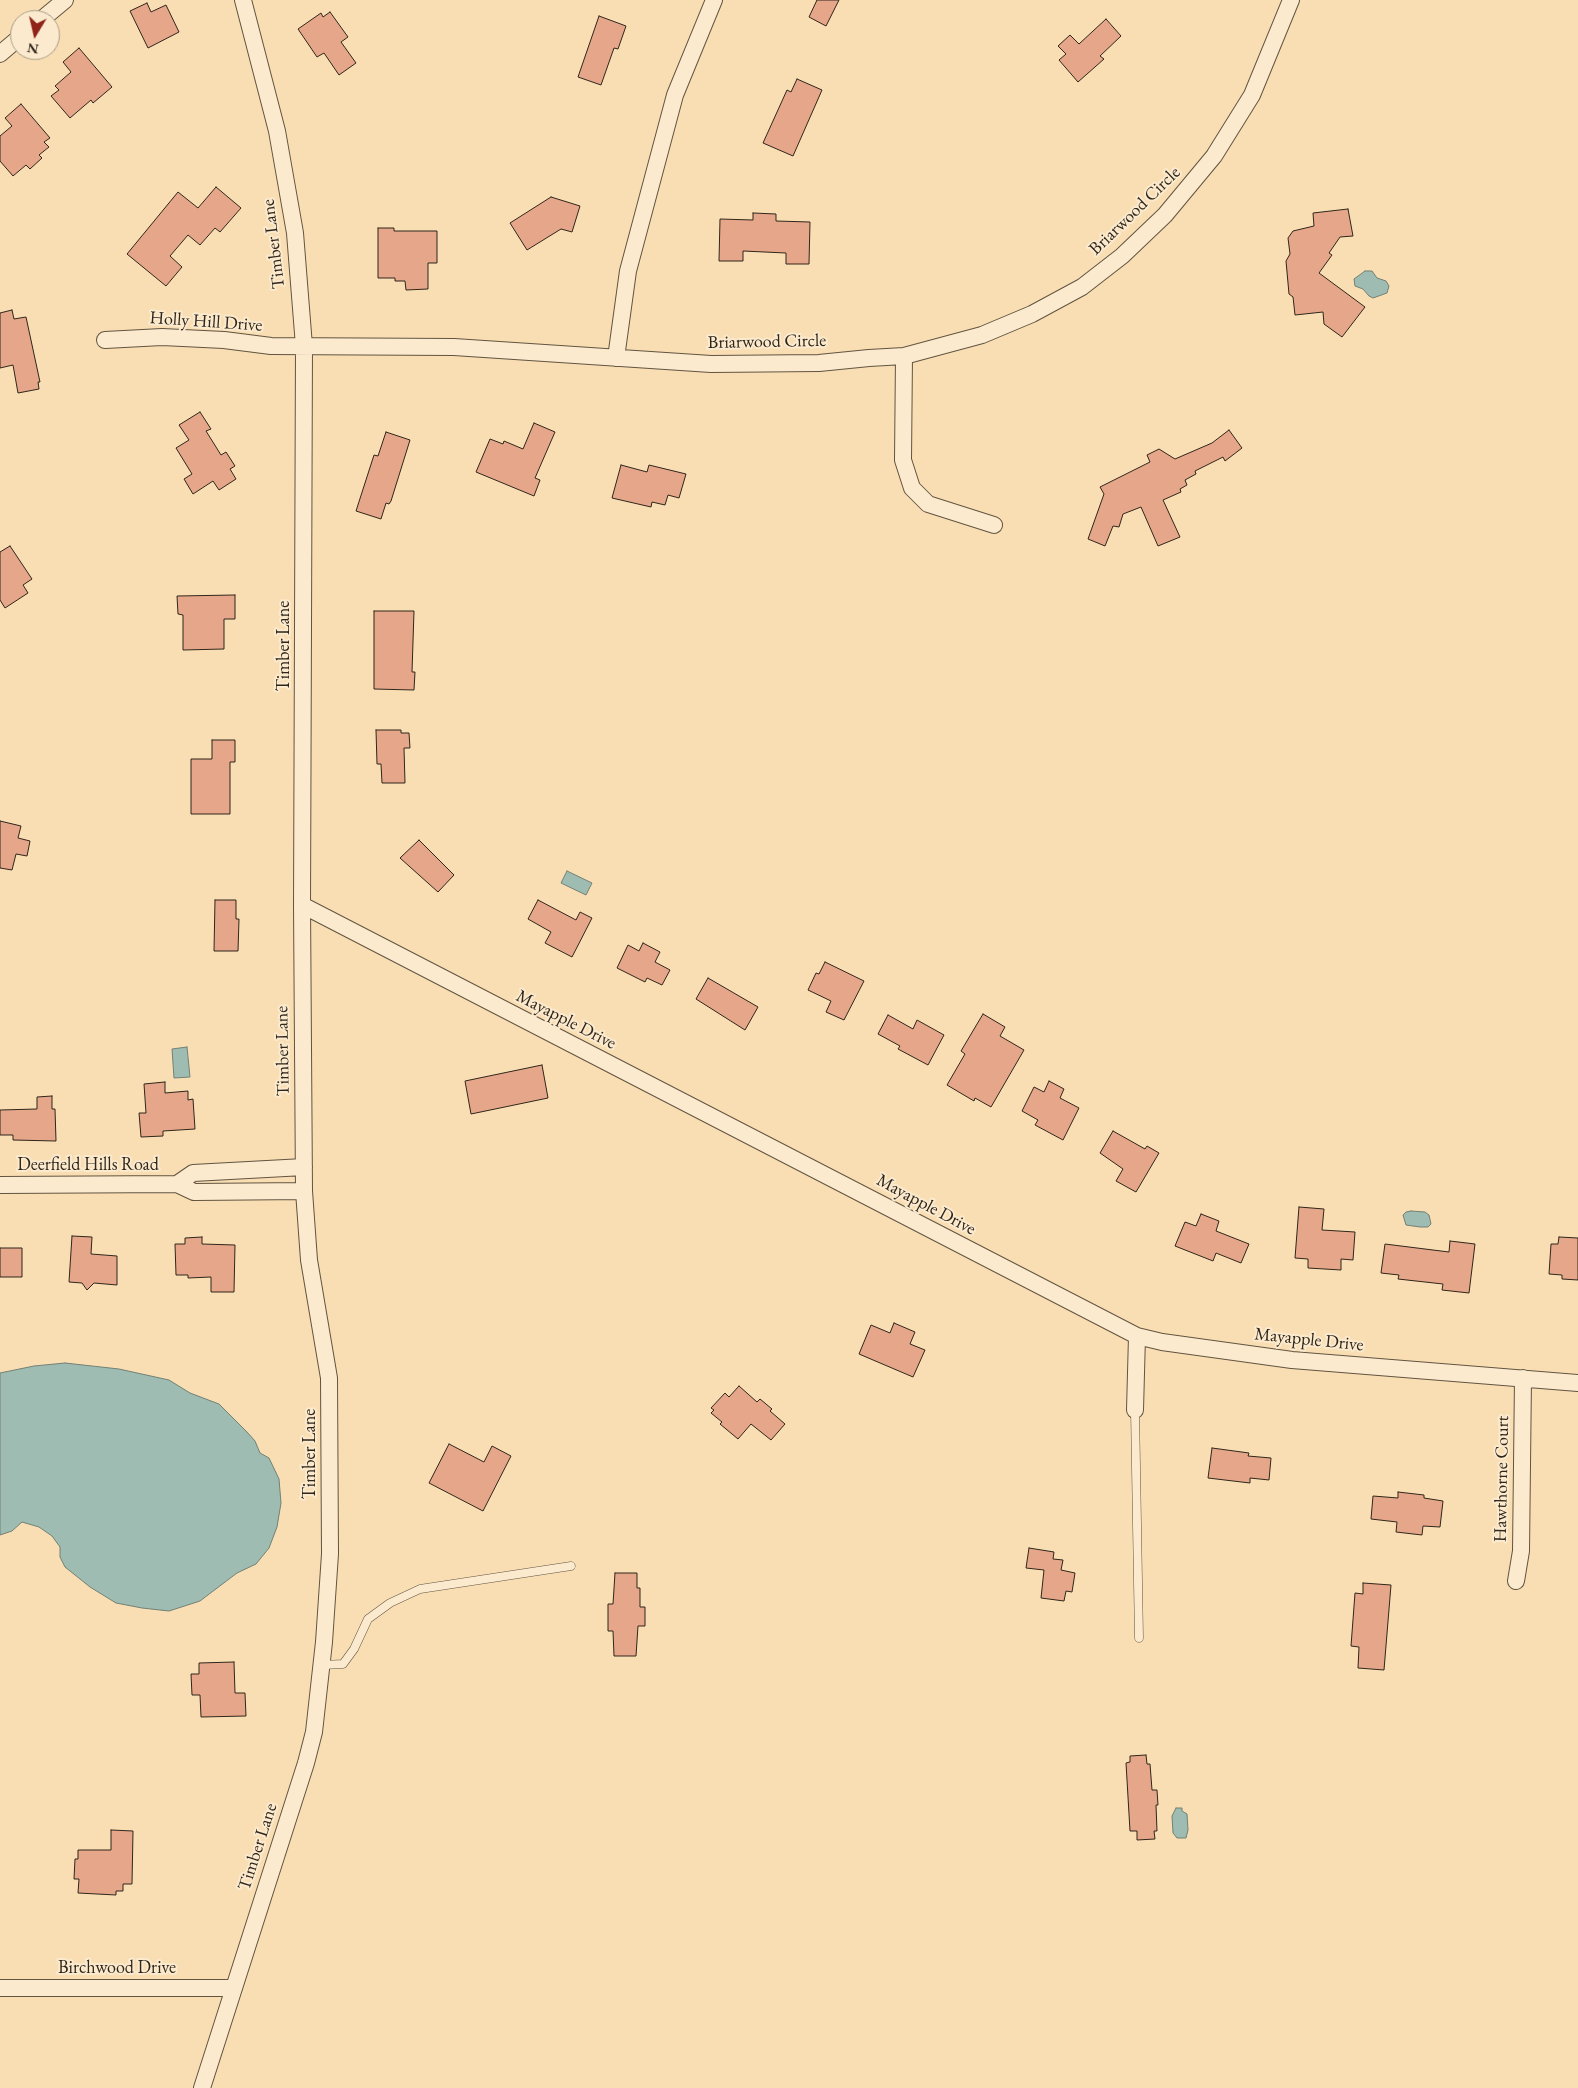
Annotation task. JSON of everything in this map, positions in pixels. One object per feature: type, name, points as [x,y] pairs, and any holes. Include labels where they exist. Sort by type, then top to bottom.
[{"type":"street","points":[[53,10],[65,0]]},
{"type":"street","name":"Timber Lane","points":[[202,2088],[306,1763],[314,1732],[322,1665],[330,1554],[329,1378],[309,1260],[304,1191],[302,905],[304,346],[295,233],[277,131],[243,0]]},
{"type":"street","points":[[616,358],[628,271],[675,95],[714,0]]},
{"type":"street","name":"Briarwood Circle","points":[[304,346],[454,347],[711,364],[819,364],[904,356],[982,335],[1032,314],[1082,287],[1122,256],[1165,215],[1198,178],[1214,156],[1252,95],[1291,0]]},
{"type":"street","points":[[0,54],[10,46]]},
{"type":"street","name":"Holly Hill Drive","points":[[106,340],[162,337],[224,340],[271,346],[304,346]]},
{"type":"street","points":[[904,356],[903,460],[912,488],[928,504],[994,525]]},
{"type":"street","name":"Mayapple Drive","points":[[302,905],[1137,1336],[1162,1342],[1292,1360],[1578,1382]]},
{"type":"street","name":"Deerfield Hills Road","points":[[177,1184],[193,1173],[304,1167]]},
{"type":"street","name":"Deerfield Hills Road","points":[[0,1185],[177,1184],[194,1192],[304,1191]]},
{"type":"street","points":[[1135,1410],[1137,1336]]},
{"type":"street","name":"Hawthorne Court","points":[[1516,1581],[1522,1551],[1523,1378]]},
{"type":"street","name":"Birchwood Drive","points":[[0,1988],[234,1988]]},
{"type":"lane","points":[[1135,1410],[1139,1638]]},
{"type":"lane","points":[[322,1665],[343,1664],[354,1649],[368,1618],[390,1603],[420,1589],[571,1566]]},
{"type":"water","points":[[1365,271],[1372,271],[1377,278],[1386,281],[1389,286],[1387,293],[1373,298],[1363,289],[1355,286],[1354,279]]},
{"type":"water","points":[[567,871],[592,883],[586,895],[561,883]]},
{"type":"water","points":[[187,1047],[190,1077],[174,1078],[172,1049]]},
{"type":"water","points":[[1411,1211],[1425,1212],[1429,1215],[1431,1224],[1428,1227],[1406,1225],[1403,1215]]},
{"type":"water","points":[[65,1363],[119,1369],[169,1380],[190,1393],[219,1404],[247,1432],[255,1441],[260,1453],[269,1458],[279,1479],[281,1503],[277,1527],[269,1548],[256,1564],[237,1573],[200,1601],[169,1611],[142,1608],[116,1603],[90,1587],[65,1567],[60,1557],[60,1547],[52,1536],[39,1527],[22,1522],[12,1531],[0,1535],[0,1373],[34,1366]]},
{"type":"water","points":[[1176,1808],[1182,1808],[1182,1811],[1187,1814],[1188,1830],[1186,1838],[1177,1838],[1173,1833],[1172,1816]]},
{"type":"building","points":[[817,0],[839,0],[826,26],[809,17]]},
{"type":"building","points":[[147,3],[151,12],[166,5],[179,32],[148,48],[130,11]]},
{"type":"building","points":[[330,12],[348,37],[341,42],[356,63],[339,75],[324,53],[317,57],[298,29],[321,13],[323,17]]},
{"type":"building","points":[[599,16],[626,26],[618,49],[614,48],[601,85],[578,77]]},
{"type":"building","points":[[1106,19],[1121,36],[1100,56],[1104,59],[1078,82],[1059,60],[1066,54],[1058,46],[1070,35],[1079,44]]},
{"type":"building","points":[[79,48],[112,87],[93,103],[91,100],[70,118],[51,96],[59,90],[55,86],[71,72],[63,62]]},
{"type":"building","points":[[797,79],[822,90],[793,156],[763,143],[787,90],[791,92]]},
{"type":"building","points":[[21,104],[50,138],[44,142],[49,147],[39,155],[42,158],[30,169],[26,165],[13,176],[0,161],[0,136],[12,126],[5,118]]},
{"type":"building","points":[[216,187],[241,208],[220,232],[215,228],[200,245],[188,235],[170,256],[182,267],[166,286],[127,254],[178,192],[198,208]]},
{"type":"building","points":[[551,197],[580,206],[572,232],[561,229],[527,250],[510,223]]},
{"type":"building","points":[[1348,209],[1353,236],[1340,237],[1329,253],[1332,255],[1319,273],[1365,307],[1342,337],[1324,324],[1323,312],[1295,315],[1293,297],[1289,294],[1286,261],[1290,254],[1288,238],[1293,231],[1314,226],[1313,213]]},
{"type":"building","points":[[753,213],[776,214],[776,221],[810,222],[809,264],[786,264],[786,253],[743,251],[743,261],[719,261],[720,219],[753,220]]},
{"type":"building","points":[[378,228],[394,228],[394,231],[437,231],[437,263],[428,263],[428,289],[406,290],[405,281],[395,281],[395,278],[378,278]]},
{"type":"building","points":[[12,310],[14,319],[26,317],[40,382],[38,382],[39,389],[18,393],[13,365],[0,368],[0,313]]},
{"type":"building","points":[[200,412],[211,429],[206,431],[221,455],[226,452],[235,466],[230,469],[236,479],[219,490],[213,481],[193,494],[184,479],[192,474],[176,448],[189,440],[179,425]]},
{"type":"building","points":[[534,423],[555,432],[535,478],[540,480],[534,496],[476,472],[490,439],[503,444],[504,441],[523,449]]},
{"type":"building","points":[[1229,430],[1242,448],[1225,461],[1223,457],[1195,471],[1196,474],[1185,480],[1187,485],[1180,489],[1181,492],[1163,500],[1180,537],[1158,546],[1141,507],[1123,514],[1119,527],[1113,526],[1105,546],[1088,539],[1104,494],[1100,487],[1150,462],[1147,455],[1159,449],[1175,459],[1212,443]]},
{"type":"building","points":[[386,432],[410,440],[391,501],[389,504],[386,503],[381,519],[356,511],[374,455],[378,456]]},
{"type":"building","points":[[621,465],[647,472],[649,465],[686,474],[679,498],[668,495],[665,505],[652,502],[651,507],[612,498]]},
{"type":"building","points":[[10,546],[32,579],[23,585],[28,593],[5,608],[0,600],[0,552]]},
{"type":"building","points":[[235,595],[235,619],[224,619],[224,649],[183,650],[183,615],[178,614],[177,596]]},
{"type":"building","points":[[374,611],[414,611],[412,672],[415,672],[414,690],[374,689]]},
{"type":"building","points":[[376,730],[401,730],[401,733],[409,733],[410,748],[404,748],[405,783],[382,783],[381,764],[377,764]]},
{"type":"building","points":[[212,740],[235,740],[235,762],[230,762],[230,814],[191,814],[191,759],[212,759]]},
{"type":"building","points":[[0,821],[21,826],[18,838],[30,841],[27,856],[16,854],[12,870],[0,868]]},
{"type":"building","points":[[419,840],[454,875],[438,892],[400,858]]},
{"type":"building","points":[[215,900],[236,900],[236,919],[239,919],[238,951],[214,951]]},
{"type":"building","points":[[538,900],[576,920],[580,912],[592,918],[572,957],[545,943],[551,932],[528,919]]},
{"type":"building","points":[[643,943],[660,952],[655,962],[670,970],[662,985],[647,978],[645,982],[617,968],[628,945],[639,951]]},
{"type":"building","points":[[825,962],[864,981],[844,1020],[826,1012],[831,1001],[808,990],[816,973],[819,974]]},
{"type":"building","points":[[708,978],[758,1007],[745,1030],[696,999]]},
{"type":"building","points":[[983,1014],[1005,1027],[1000,1036],[1024,1050],[991,1107],[975,1098],[974,1101],[947,1085],[965,1054],[961,1051]]},
{"type":"building","points":[[888,1015],[913,1029],[917,1020],[944,1035],[928,1065],[898,1049],[900,1046],[878,1034]]},
{"type":"building","points":[[542,1065],[548,1098],[471,1114],[465,1081]]},
{"type":"building","points":[[1049,1081],[1064,1089],[1060,1098],[1079,1108],[1063,1140],[1035,1125],[1038,1120],[1022,1111],[1034,1087],[1044,1092]]},
{"type":"building","points":[[165,1082],[165,1093],[188,1091],[188,1100],[193,1099],[195,1129],[163,1131],[163,1136],[141,1137],[139,1113],[146,1113],[144,1084]]},
{"type":"building","points":[[52,1096],[52,1109],[55,1109],[56,1141],[13,1140],[13,1135],[0,1135],[0,1110],[37,1109],[37,1097]]},
{"type":"building","points":[[1113,1131],[1145,1149],[1147,1146],[1159,1153],[1136,1192],[1116,1181],[1123,1169],[1100,1153]]},
{"type":"building","points":[[1299,1207],[1324,1209],[1322,1230],[1355,1232],[1353,1260],[1341,1259],[1341,1270],[1308,1268],[1308,1259],[1295,1258]]},
{"type":"building","points":[[1201,1214],[1219,1221],[1216,1231],[1249,1244],[1241,1263],[1216,1253],[1213,1261],[1175,1246],[1185,1222],[1196,1226]]},
{"type":"building","points":[[72,1236],[92,1237],[91,1254],[117,1256],[117,1285],[94,1283],[87,1290],[82,1283],[69,1282]]},
{"type":"building","points":[[202,1237],[202,1244],[235,1245],[234,1292],[211,1292],[211,1277],[188,1278],[188,1275],[176,1275],[175,1244],[185,1244],[185,1238]]},
{"type":"building","points":[[1559,1237],[1578,1238],[1578,1280],[1562,1279],[1562,1275],[1549,1274],[1551,1244],[1558,1244]]},
{"type":"building","points":[[1450,1241],[1475,1244],[1469,1293],[1442,1290],[1443,1284],[1398,1279],[1399,1275],[1381,1273],[1385,1244],[1449,1252]]},
{"type":"building","points":[[0,1248],[22,1248],[22,1277],[0,1277]]},
{"type":"building","points":[[894,1323],[915,1332],[910,1344],[925,1350],[913,1377],[859,1354],[871,1325],[890,1333]]},
{"type":"building","points":[[739,1386],[757,1402],[760,1399],[785,1424],[771,1440],[751,1424],[738,1439],[720,1424],[722,1422],[711,1413],[714,1410],[711,1408],[725,1393],[729,1397]]},
{"type":"building","points":[[449,1444],[484,1462],[492,1446],[511,1456],[483,1511],[429,1483]]},
{"type":"building","points":[[1212,1448],[1249,1453],[1248,1456],[1271,1458],[1269,1480],[1250,1478],[1250,1483],[1208,1478]]},
{"type":"building","points":[[1398,1492],[1424,1495],[1424,1498],[1443,1501],[1440,1527],[1423,1526],[1422,1535],[1396,1532],[1397,1522],[1371,1519],[1373,1496],[1398,1498]]},
{"type":"building","points":[[1029,1548],[1054,1552],[1053,1559],[1063,1560],[1061,1570],[1075,1573],[1072,1592],[1066,1591],[1064,1601],[1041,1598],[1044,1570],[1026,1568]]},
{"type":"building","points":[[615,1573],[637,1573],[637,1588],[640,1588],[640,1607],[645,1607],[645,1626],[638,1626],[636,1656],[614,1656],[613,1631],[608,1631],[608,1604],[613,1604]]},
{"type":"building","points":[[1363,1583],[1391,1585],[1384,1670],[1358,1668],[1359,1647],[1351,1646],[1355,1593],[1363,1594]]},
{"type":"building","points":[[234,1662],[235,1693],[245,1693],[246,1716],[201,1717],[200,1695],[192,1695],[191,1674],[199,1674],[199,1663]]},
{"type":"building","points":[[1146,1755],[1147,1764],[1150,1764],[1152,1790],[1157,1790],[1157,1831],[1154,1831],[1155,1839],[1137,1840],[1137,1831],[1130,1831],[1126,1763],[1130,1762],[1130,1756]]},
{"type":"building","points":[[111,1830],[133,1831],[132,1884],[123,1884],[123,1891],[116,1891],[116,1895],[78,1893],[79,1879],[74,1879],[75,1859],[78,1859],[78,1850],[111,1850]]}]
